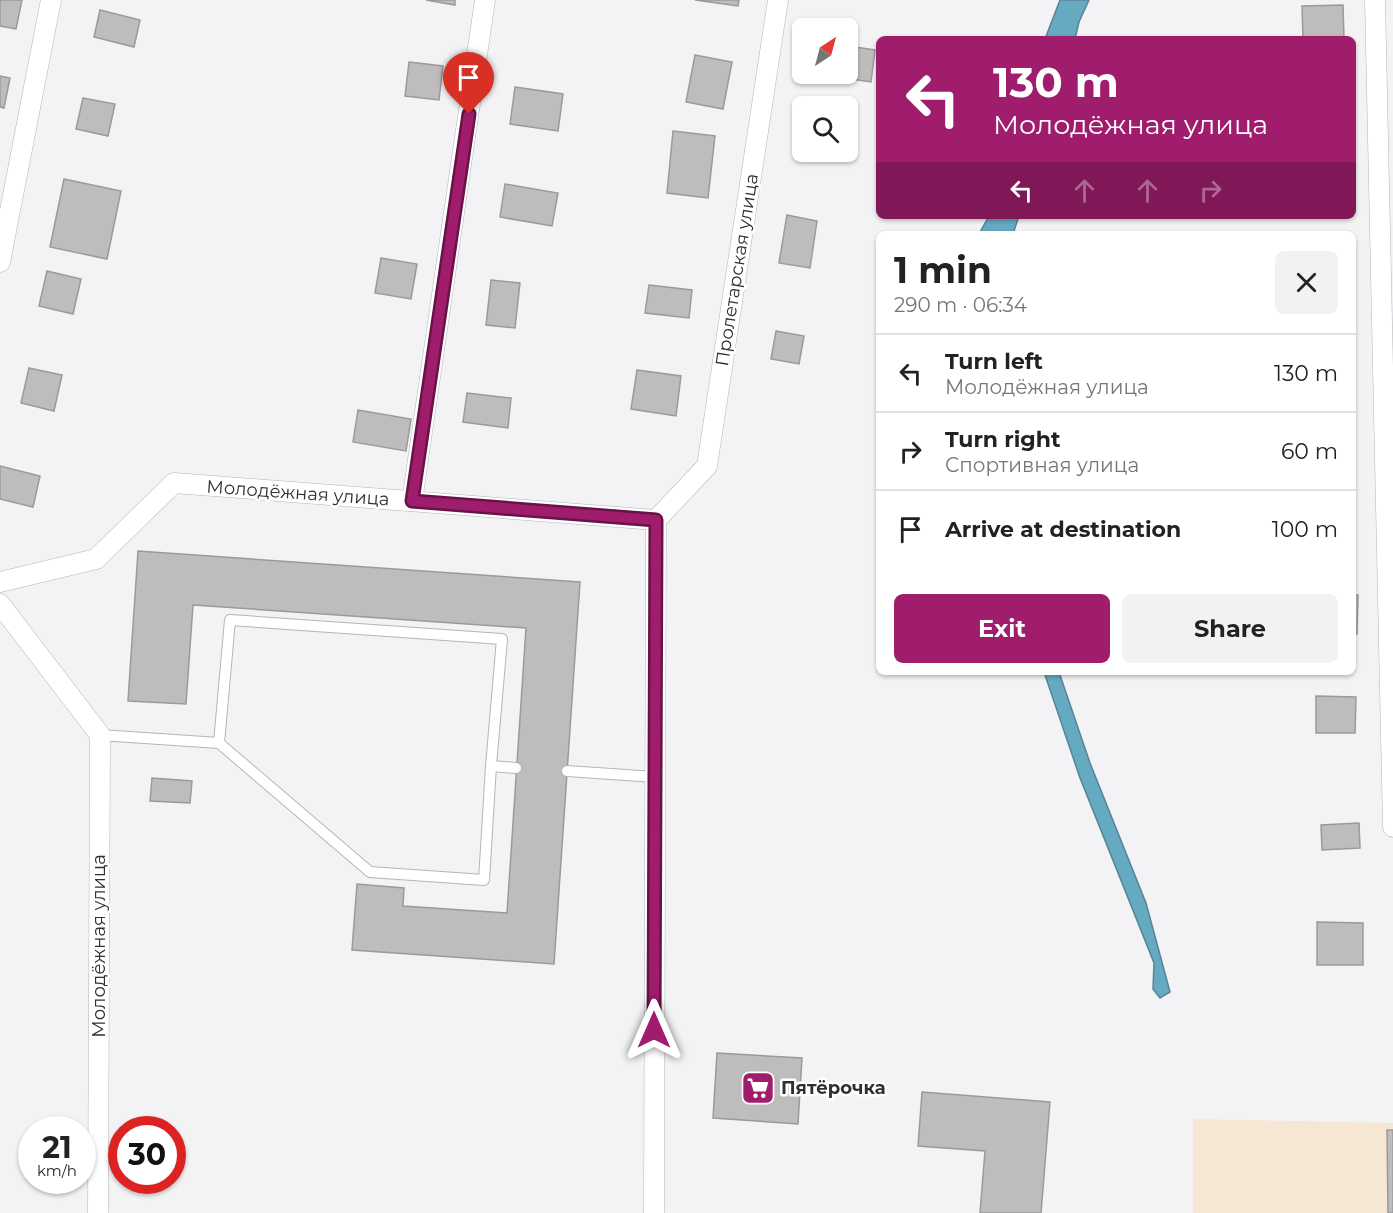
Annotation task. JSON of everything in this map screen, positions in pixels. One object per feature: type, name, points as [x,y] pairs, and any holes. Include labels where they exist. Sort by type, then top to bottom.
[{"type":"street","points":[[0,262],[51,0]]},
{"type":"street","points":[[412,501],[485,0]]},
{"type":"street","name":"Пролетарская улица","points":[[656,520],[707,466],[778,0]]},
{"type":"street","points":[[1375,0],[1393,827]]},
{"type":"street","name":"Молодёжная улица","points":[[0,582],[96,559],[174,483],[656,520]]},
{"type":"street","points":[[654,1213],[656,520]]},
{"type":"street","points":[[0,604],[100,735]]},
{"type":"street","name":"Молодёжная улица","points":[[98,1213],[100,735]]},
{"type":"lane","points":[[100,735],[219,743],[370,872],[484,880],[502,639],[230,620],[219,743]]},
{"type":"lane","points":[[491,766],[516,768]]},
{"type":"lane","points":[[567,771],[655,777]]},
{"type":"shaded area","points":[[1193,1119],[1393,1123],[1393,1213],[1193,1213]]},
{"type":"water","points":[[1060,0],[1089,0],[1076,36],[1046,36]]},
{"type":"water","points":[[987,219],[1018,219],[1014,231],[981,231]]},
{"type":"water","points":[[1045,675],[1060,675],[1090,763],[1146,903],[1170,992],[1160,998],[1153,989],[1154,963],[1080,778]]},
{"type":"building","points":[[0,0],[22,0],[16,29],[0,26]]},
{"type":"building","points":[[426,0],[455,0],[455,5]]},
{"type":"building","points":[[695,0],[739,0],[738,6]]},
{"type":"building","points":[[1343,5],[1344,36],[1303,36],[1302,6]]},
{"type":"building","points":[[100,10],[140,20],[134,47],[94,37]]},
{"type":"building","points":[[858,47],[875,50],[871,82],[858,80]]},
{"type":"building","points":[[695,55],[732,62],[723,109],[686,102]]},
{"type":"building","points":[[409,62],[443,66],[439,100],[405,96]]},
{"type":"building","points":[[0,76],[10,78],[4,108],[0,107]]},
{"type":"building","points":[[515,87],[563,94],[558,131],[510,124]]},
{"type":"building","points":[[83,98],[115,104],[108,136],[76,129]]},
{"type":"building","points":[[673,131],[715,136],[708,198],[667,193]]},
{"type":"building","points":[[64,179],[121,191],[107,259],[50,247]]},
{"type":"building","points":[[505,184],[558,193],[552,226],[500,217]]},
{"type":"building","points":[[787,215],[817,221],[810,268],[779,263]]},
{"type":"building","points":[[381,258],[417,264],[411,299],[375,293]]},
{"type":"building","points":[[47,271],[81,279],[73,314],[39,306]]},
{"type":"building","points":[[491,280],[520,283],[515,328],[486,325]]},
{"type":"building","points":[[649,285],[692,290],[689,318],[645,313]]},
{"type":"building","points":[[776,331],[804,336],[799,364],[771,359]]},
{"type":"building","points":[[29,368],[62,375],[54,411],[21,403]]},
{"type":"building","points":[[637,370],[681,376],[676,416],[631,409]]},
{"type":"building","points":[[467,393],[511,398],[508,428],[463,422]]},
{"type":"building","points":[[358,410],[411,419],[406,451],[353,442]]},
{"type":"building","points":[[0,466],[40,476],[33,507],[0,499]]},
{"type":"building","points":[[138,551],[580,582],[554,964],[352,950],[357,884],[404,888],[403,906],[507,913],[526,628],[193,605],[186,704],[128,701]]},
{"type":"building","points":[[1356,595],[1358,595],[1357,634]]},
{"type":"building","points":[[1316,696],[1356,697],[1355,733],[1316,733]]},
{"type":"building","points":[[152,778],[192,781],[190,803],[150,801]]},
{"type":"building","points":[[1359,823],[1360,848],[1322,850],[1321,825]]},
{"type":"building","points":[[1317,922],[1363,923],[1363,965],[1317,965]]},
{"type":"building","name":"Пятёрочка","points":[[717,1053],[802,1058],[798,1124],[713,1118]]},
{"type":"building","points":[[922,1092],[1050,1102],[1041,1213],[980,1213],[985,1151],[918,1146]]},
{"type":"building","points":[[1387,1130],[1393,1130],[1393,1213],[1388,1213]]},
{"type":"place","name":"Пятёрочка","points":[[758,1088]]},
{"type":"route","points":[[469,114],[412,501],[656,520],[654,1030]]}]
